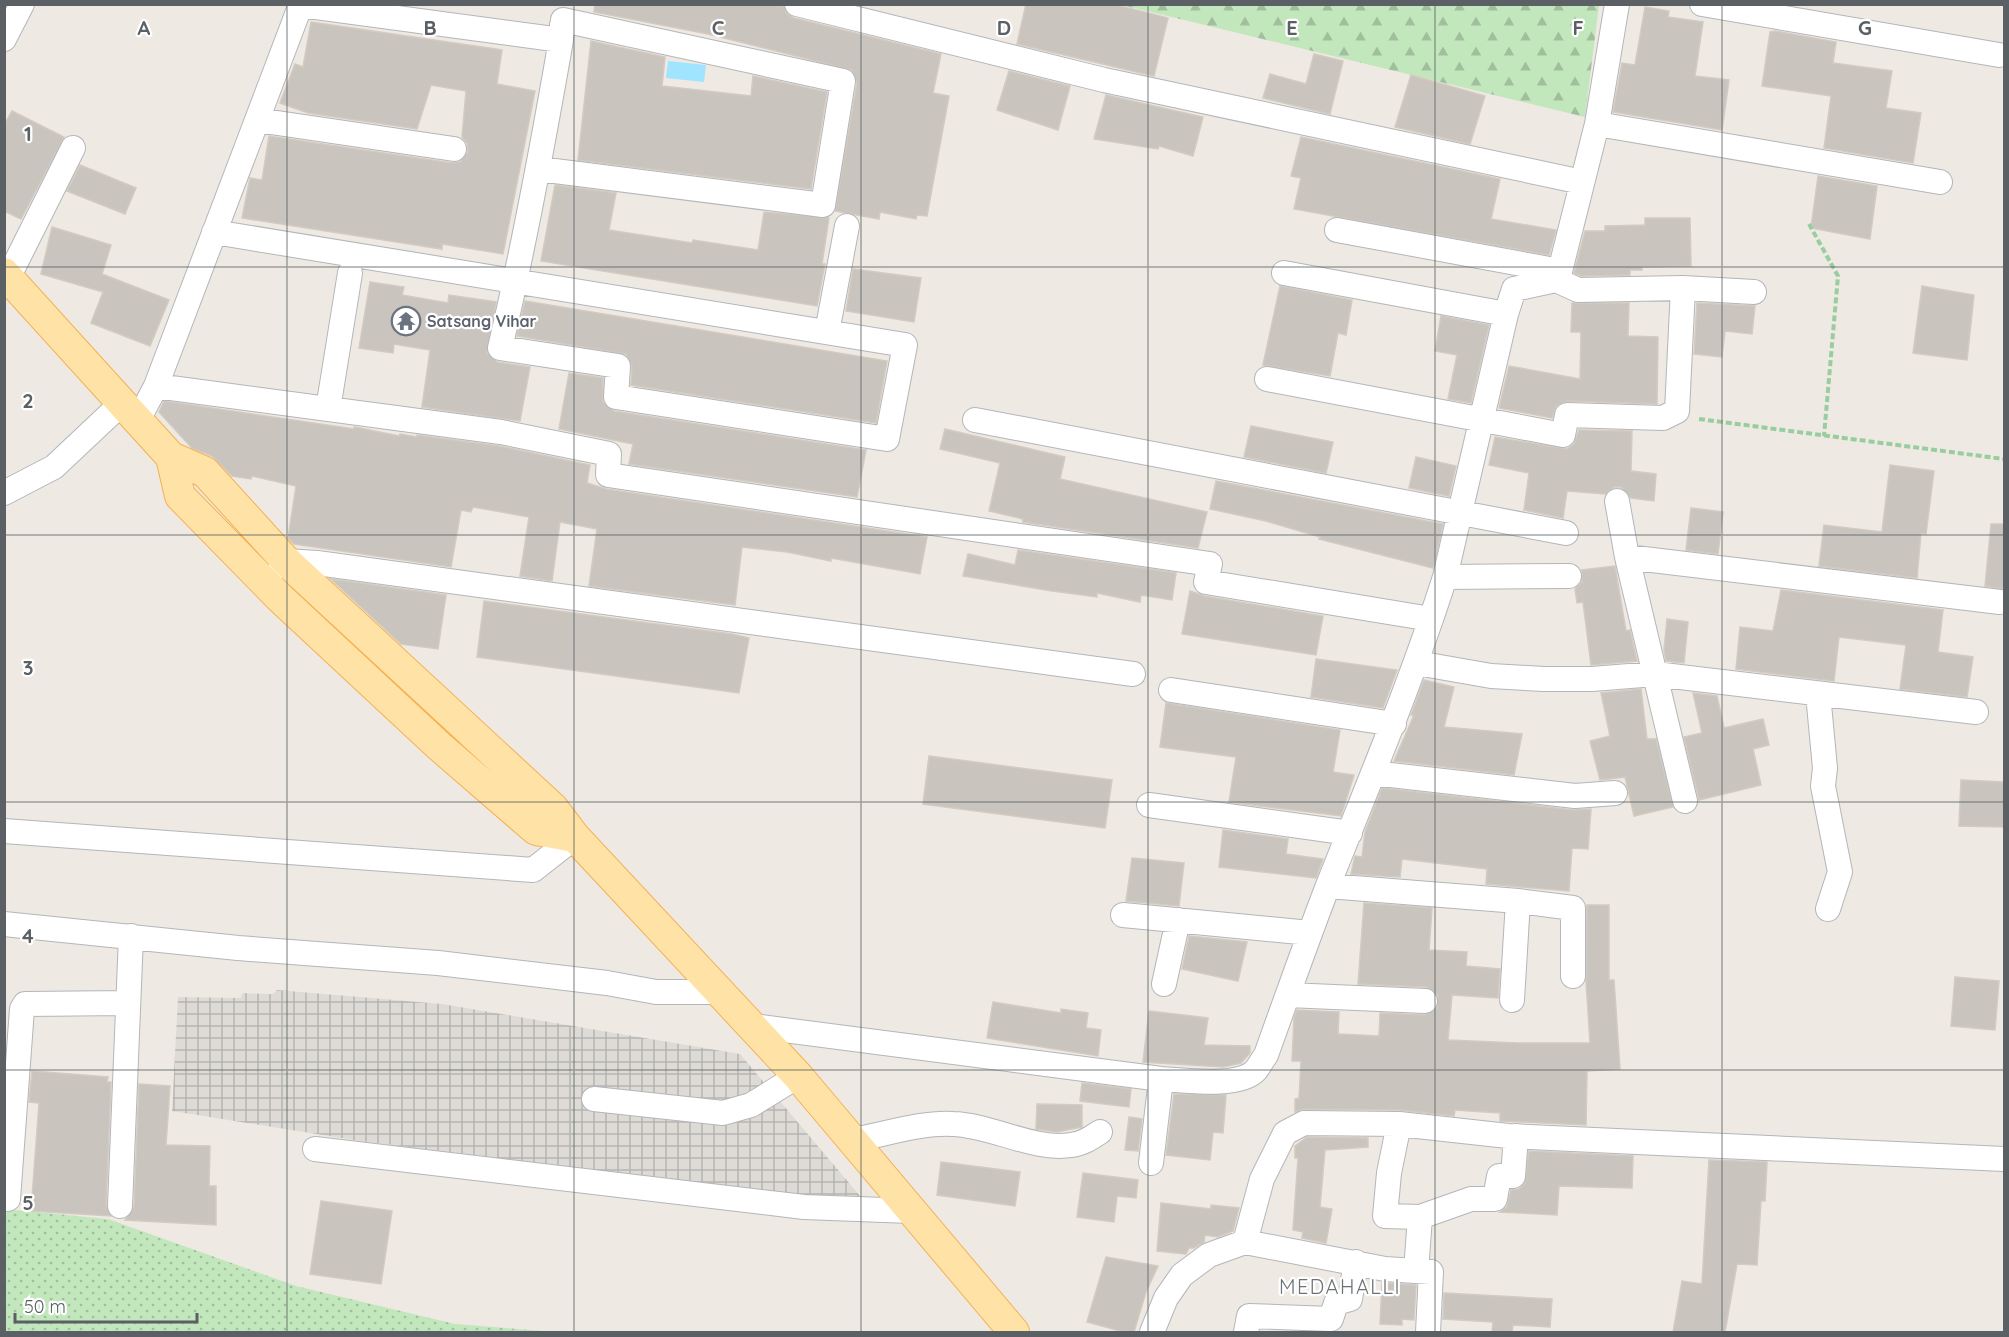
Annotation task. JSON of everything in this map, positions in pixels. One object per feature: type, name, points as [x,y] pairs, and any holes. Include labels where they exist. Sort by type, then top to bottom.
[{"type":"main road","points":[[7,274],[171,457],[205,472],[286,561],[552,808],[575,837],[798,1076],[1014,1332]]},
{"type":"main road","points":[[171,457],[180,496],[264,582],[439,746],[536,830],[575,837]]},
{"type":"street","points":[[4,39],[22,4]]},
{"type":"street","points":[[796,4],[1104,80],[1582,182]]},
{"type":"street","points":[[1558,276],[1597,124],[1617,4]]},
{"type":"street","points":[[1702,4],[1999,55]]},
{"type":"street","points":[[4,493],[54,467],[129,412],[156,386],[301,5],[563,22],[843,81],[823,205],[539,169]]},
{"type":"street","points":[[214,232],[516,280],[905,345],[887,439],[616,397],[618,366],[500,348],[516,280],[539,169],[563,22]]},
{"type":"street","points":[[257,120],[454,149]]},
{"type":"street","points":[[1597,124],[1940,182]]},
{"type":"street","points":[[7,274],[73,148]]},
{"type":"street","points":[[827,332],[847,226]]},
{"type":"street","points":[[1337,230],[1558,276],[1578,290],[1683,288],[1754,292]]},
{"type":"street","points":[[328,410],[350,273]]},
{"type":"street","points":[[1284,273],[1506,314]]},
{"type":"street","points":[[753,1026],[1161,1079],[1215,1081],[1243,1078],[1255,1071],[1266,1055],[1328,886],[1417,663],[1445,577],[1506,314],[1514,289],[1558,276]]},
{"type":"street","points":[[1267,379],[1563,435],[1567,415],[1664,418],[1677,411],[1683,288]]},
{"type":"street","points":[[156,386],[501,432],[609,454],[608,475],[1210,564],[1206,582],[1431,619]]},
{"type":"street","points":[[975,420],[1566,533]]},
{"type":"street","points":[[1617,501],[1627,557],[1685,801]]},
{"type":"street","points":[[1627,557],[2000,602]]},
{"type":"street","points":[[264,582],[286,561],[317,563],[1133,674]]},
{"type":"street","points":[[1445,577],[1569,576]]},
{"type":"street","points":[[1417,663],[1491,676],[1544,679],[1592,679],[1655,674],[1976,712]]},
{"type":"street","points":[[1171,690],[1394,724]]},
{"type":"street","points":[[1818,694],[1825,768],[1823,786],[1840,872],[1828,909]]},
{"type":"street","points":[[1373,773],[1575,796],[1615,793]]},
{"type":"street","points":[[1149,805],[1350,833]]},
{"type":"street","points":[[4,831],[533,870],[575,837]]},
{"type":"street","points":[[1328,886],[1518,901],[1573,908],[1573,976]]},
{"type":"street","points":[[1512,1000],[1518,901]]},
{"type":"street","points":[[1123,915],[1310,933]]},
{"type":"street","points":[[1164,984],[1178,920]]},
{"type":"street","points":[[4,924],[238,948],[438,963],[607,983],[657,993],[720,992]]},
{"type":"street","points":[[120,1206],[131,936]]},
{"type":"street","points":[[1288,995],[1425,1001]]},
{"type":"street","points":[[8,1198],[22,1009],[25,1004],[127,1003]]},
{"type":"street","points":[[594,1099],[723,1113],[751,1105],[798,1076]]},
{"type":"street","points":[[1151,1163],[1161,1079]]},
{"type":"street","points":[[1245,1242],[1262,1179],[1285,1133],[1304,1123],[1399,1124],[1516,1136],[2004,1159]]},
{"type":"street","points":[[852,1140],[951,1124],[985,1128],[1046,1144],[1070,1146],[1085,1141],[1100,1132]]},
{"type":"street","points":[[1399,1124],[1389,1173],[1385,1216],[1420,1217],[1471,1199],[1495,1199],[1498,1176],[1513,1176],[1516,1136]]},
{"type":"street","points":[[315,1149],[804,1207],[911,1211]]},
{"type":"street","points":[[1416,1271],[1420,1217]]},
{"type":"street","points":[[1152,1332],[1166,1298],[1182,1275],[1209,1255],[1245,1242],[1385,1269],[1431,1272],[1428,1332]]},
{"type":"street","points":[[1246,1332],[1249,1316],[1330,1319],[1336,1303],[1350,1299],[1356,1262]]},
{"type":"path","points":[[1809,224],[1838,276],[1824,436]]},
{"type":"path","points":[[1677,411],[1701,420],[2004,459]]},
{"type":"shaded area","points":[[277,990],[442,1004],[740,1054],[866,1203],[360,1141],[172,1111],[178,997],[241,998],[242,993],[273,994]]},
{"type":"green space","points":[[1122,5],[1599,5],[1585,117]]},
{"type":"green space","points":[[4,1209],[108,1219],[296,1286],[455,1324],[556,1332],[5,1332]]},
{"type":"water","points":[[668,61],[706,65],[704,82],[666,78]]},
{"type":"building","points":[[595,4],[783,4],[787,14],[794,18],[941,54],[933,93],[949,96],[927,216],[917,215],[916,219],[880,212],[879,219],[835,211],[857,83],[852,70],[708,34],[594,12]]},
{"type":"building","points":[[1026,4],[1113,4],[1168,18],[1154,76],[1017,44]]},
{"type":"building","points":[[1645,7],[1669,11],[1668,17],[1703,22],[1695,76],[1729,80],[1722,130],[1613,112],[1622,63],[1635,65]]},
{"type":"building","points":[[311,22],[502,50],[497,84],[535,91],[503,254],[442,244],[442,249],[242,218],[250,178],[262,180],[269,136],[452,163],[460,162],[468,152],[467,143],[462,137],[466,91],[431,85],[417,129],[308,113],[280,103],[295,64],[303,67]]},
{"type":"building","points":[[1770,32],[1836,42],[1833,63],[1892,71],[1886,108],[1921,113],[1913,163],[1824,148],[1831,96],[1762,86]]},
{"type":"building","points":[[591,41],[665,57],[662,86],[751,96],[753,76],[827,92],[811,189],[578,160]]},
{"type":"building","points":[[1314,54],[1343,61],[1330,114],[1263,98],[1270,74],[1306,84]]},
{"type":"building","points":[[1009,71],[1070,86],[1058,130],[997,110]]},
{"type":"building","points":[[1411,75],[1485,96],[1470,144],[1395,127]]},
{"type":"building","points":[[1106,95],[1203,117],[1193,156],[1159,146],[1158,149],[1094,139]]},
{"type":"building","points":[[12,111],[64,137],[21,219],[4,211],[4,125]]},
{"type":"building","points":[[1301,137],[1500,179],[1491,219],[1556,230],[1549,255],[1294,209],[1301,178],[1291,176]]},
{"type":"building","points":[[80,165],[136,188],[125,214],[67,191]]},
{"type":"building","points":[[1818,176],[1877,186],[1870,239],[1811,228]]},
{"type":"building","points":[[555,185],[616,193],[609,230],[692,243],[693,240],[758,250],[764,212],[829,218],[822,264],[825,264],[817,306],[541,261]]},
{"type":"building","points":[[1645,218],[1690,218],[1691,266],[1642,267],[1642,270],[1630,270],[1630,275],[1581,276],[1574,273],[1585,231],[1605,231],[1605,226],[1645,225]]},
{"type":"building","points":[[52,227],[111,245],[102,274],[169,300],[150,346],[91,323],[103,292],[41,274]]},
{"type":"building","points":[[853,269],[921,278],[914,322],[846,311]]},
{"type":"building","points":[[370,282],[404,287],[402,295],[448,303],[449,295],[496,302],[487,353],[497,362],[530,367],[520,421],[422,407],[430,350],[394,344],[393,353],[359,348]]},
{"type":"building","points":[[1280,286],[1352,300],[1346,335],[1338,333],[1330,376],[1263,365]]},
{"type":"building","points":[[1922,286],[1974,295],[1967,360],[1913,353]]},
{"type":"building","points":[[525,301],[887,361],[876,423],[631,385],[632,366],[626,354],[517,336]]},
{"type":"building","points":[[1572,303],[1629,303],[1628,336],[1658,337],[1657,404],[1567,401],[1556,406],[1552,418],[1499,408],[1509,366],[1580,379],[1581,332],[1571,332]]},
{"type":"building","points":[[1697,303],[1755,306],[1752,334],[1725,331],[1722,357],[1694,354]]},
{"type":"building","points":[[1441,316],[1489,325],[1471,403],[1448,399],[1457,355],[1435,351]]},
{"type":"building","points":[[569,373],[603,378],[603,402],[614,411],[866,450],[857,497],[629,464],[633,444],[559,429]]},
{"type":"building","points":[[164,401],[354,429],[354,427],[399,436],[400,434],[417,437],[417,435],[499,446],[590,465],[587,483],[606,489],[927,537],[920,574],[831,558],[831,561],[787,552],[742,547],[735,605],[589,586],[597,529],[560,522],[552,581],[520,576],[529,517],[473,507],[471,512],[461,510],[451,567],[294,544],[288,538],[296,486],[252,476],[251,479],[232,476],[212,456],[192,448],[159,412]]},
{"type":"building","points":[[1251,426],[1333,442],[1326,473],[1244,457]]},
{"type":"building","points":[[945,429],[1065,457],[1060,479],[1207,512],[1198,548],[1023,522],[1023,519],[989,511],[1000,463],[940,449]]},
{"type":"building","points":[[1579,430],[1632,431],[1631,471],[1656,474],[1654,501],[1631,498],[1621,487],[1614,487],[1605,494],[1567,491],[1563,518],[1524,510],[1529,473],[1489,465],[1495,437],[1567,449],[1574,444]]},
{"type":"building","points":[[1416,457],[1456,466],[1449,496],[1409,488]]},
{"type":"building","points":[[1890,465],[1934,471],[1926,534],[1921,533],[1917,578],[1819,566],[1824,525],[1882,532]]},
{"type":"building","points":[[1216,481],[1443,524],[1433,568],[1319,539],[1320,537],[1266,521],[1210,509]]},
{"type":"building","points":[[1691,508],[1723,512],[1718,554],[1686,550]]},
{"type":"building","points":[[1991,524],[2004,524],[2004,589],[1985,586]]},
{"type":"building","points":[[1018,550],[1176,573],[1172,600],[1141,595],[1140,602],[1097,593],[1097,597],[963,576],[968,554],[1015,565]]},
{"type":"building","points":[[1615,566],[1626,631],[1630,630],[1637,661],[1591,665],[1583,602],[1577,603],[1575,589],[1582,582],[1582,570]]},
{"type":"building","points":[[331,579],[446,595],[438,649],[401,644]]},
{"type":"building","points":[[1781,590],[1943,610],[1938,652],[1973,657],[1967,697],[1900,689],[1906,645],[1839,637],[1834,681],[1736,669],[1740,627],[1773,631]]},
{"type":"building","points":[[1190,591],[1204,596],[1323,616],[1316,655],[1182,634]]},
{"type":"building","points":[[484,601],[749,638],[739,693],[477,657]]},
{"type":"building","points":[[1667,619],[1688,622],[1684,663],[1666,661],[1664,650]]},
{"type":"building","points":[[1316,659],[1397,670],[1383,708],[1311,697]]},
{"type":"building","points":[[1424,680],[1454,687],[1444,727],[1522,734],[1514,775],[1394,761],[1414,715],[1411,715]]},
{"type":"building","points":[[1641,689],[1647,739],[1656,739],[1673,807],[1634,816],[1625,777],[1600,780],[1590,741],[1610,736],[1601,693]]},
{"type":"building","points":[[1693,693],[1717,696],[1724,728],[1763,719],[1769,745],[1753,749],[1761,785],[1699,800],[1684,737],[1702,733]]},
{"type":"building","points":[[1166,703],[1340,730],[1333,772],[1354,775],[1341,816],[1229,802],[1236,757],[1160,747]]},
{"type":"building","points":[[929,756],[1112,780],[1105,828],[923,804]]},
{"type":"building","points":[[1961,780],[2004,782],[2004,827],[1959,826]]},
{"type":"building","points":[[1382,788],[1573,810],[1591,809],[1588,849],[1572,848],[1569,891],[1486,884],[1487,869],[1402,859],[1400,877],[1351,874],[1355,856],[1362,857],[1365,832]]},
{"type":"building","points":[[1223,830],[1288,839],[1286,854],[1323,859],[1316,878],[1219,867]]},
{"type":"building","points":[[1132,858],[1184,863],[1179,906],[1126,901]]},
{"type":"building","points":[[1364,903],[1432,908],[1429,950],[1467,952],[1466,966],[1500,969],[1498,998],[1452,995],[1448,1040],[1519,1043],[1590,1043],[1586,981],[1587,905],[1609,905],[1609,980],[1614,980],[1620,1069],[1587,1071],[1586,1125],[1500,1121],[1500,1113],[1455,1110],[1454,1116],[1399,1110],[1304,1109],[1295,1112],[1295,1099],[1299,1098],[1301,1061],[1292,1061],[1294,1018],[1297,1010],[1339,1012],[1338,1034],[1379,1036],[1380,1013],[1425,1015],[1437,1008],[1438,995],[1426,987],[1358,984]]},
{"type":"building","points":[[1189,936],[1247,942],[1238,981],[1182,969]]},
{"type":"building","points":[[1955,977],[1999,981],[1995,1030],[1951,1026]]},
{"type":"building","points":[[993,1002],[1061,1013],[1061,1009],[1088,1013],[1086,1028],[1101,1030],[1098,1056],[987,1038]]},
{"type":"building","points":[[1149,1011],[1208,1018],[1204,1045],[1250,1046],[1250,1053],[1241,1063],[1223,1067],[1143,1062]]},
{"type":"building","points":[[32,1071],[108,1077],[107,1082],[111,1082],[106,1205],[111,1216],[31,1211],[39,1103],[29,1102]]},
{"type":"building","points":[[1082,1083],[1131,1089],[1129,1107],[1080,1101]]},
{"type":"building","points":[[139,1084],[170,1086],[166,1145],[210,1146],[209,1186],[216,1186],[216,1225],[125,1220],[134,1207]]},
{"type":"building","points":[[1174,1094],[1226,1095],[1223,1133],[1213,1132],[1210,1160],[1166,1155]]},
{"type":"building","points":[[1037,1104],[1082,1105],[1082,1127],[1057,1132],[1036,1129]]},
{"type":"building","points":[[1129,1117],[1142,1119],[1138,1151],[1125,1150]]},
{"type":"building","points":[[1307,1137],[1368,1138],[1368,1147],[1325,1150],[1320,1207],[1332,1209],[1326,1243],[1302,1238],[1303,1232],[1293,1230],[1298,1158],[1295,1158],[1295,1146]]},
{"type":"building","points":[[1529,1151],[1633,1156],[1632,1188],[1559,1186],[1557,1215],[1500,1212],[1507,1207],[1511,1190],[1519,1189],[1525,1183]]},
{"type":"building","points":[[1709,1160],[1767,1162],[1765,1201],[1761,1201],[1757,1265],[1737,1264],[1725,1332],[1673,1332],[1682,1281],[1702,1284]]},
{"type":"building","points":[[941,1162],[1020,1172],[1015,1206],[937,1195]]},
{"type":"building","points":[[1083,1173],[1138,1180],[1136,1198],[1117,1196],[1114,1222],[1077,1217]]},
{"type":"building","points":[[321,1201],[392,1211],[381,1284],[310,1274]]},
{"type":"building","points":[[1161,1203],[1211,1209],[1211,1205],[1239,1208],[1233,1231],[1218,1237],[1205,1235],[1204,1242],[1194,1248],[1189,1248],[1186,1254],[1157,1251]]},
{"type":"building","points":[[1106,1257],[1158,1266],[1146,1292],[1134,1332],[1124,1332],[1087,1322]]},
{"type":"building","points":[[1382,1283],[1416,1285],[1414,1320],[1402,1319],[1402,1325],[1380,1324]]},
{"type":"building","points":[[1444,1293],[1552,1299],[1550,1327],[1513,1325],[1512,1332],[1492,1332],[1493,1322],[1443,1319]]},
{"type":"place","name":"Satsang Vihar","points":[[406,321]]},
{"type":"district","name":"MEDAHALLI","points":[[1340,1287]]}]
